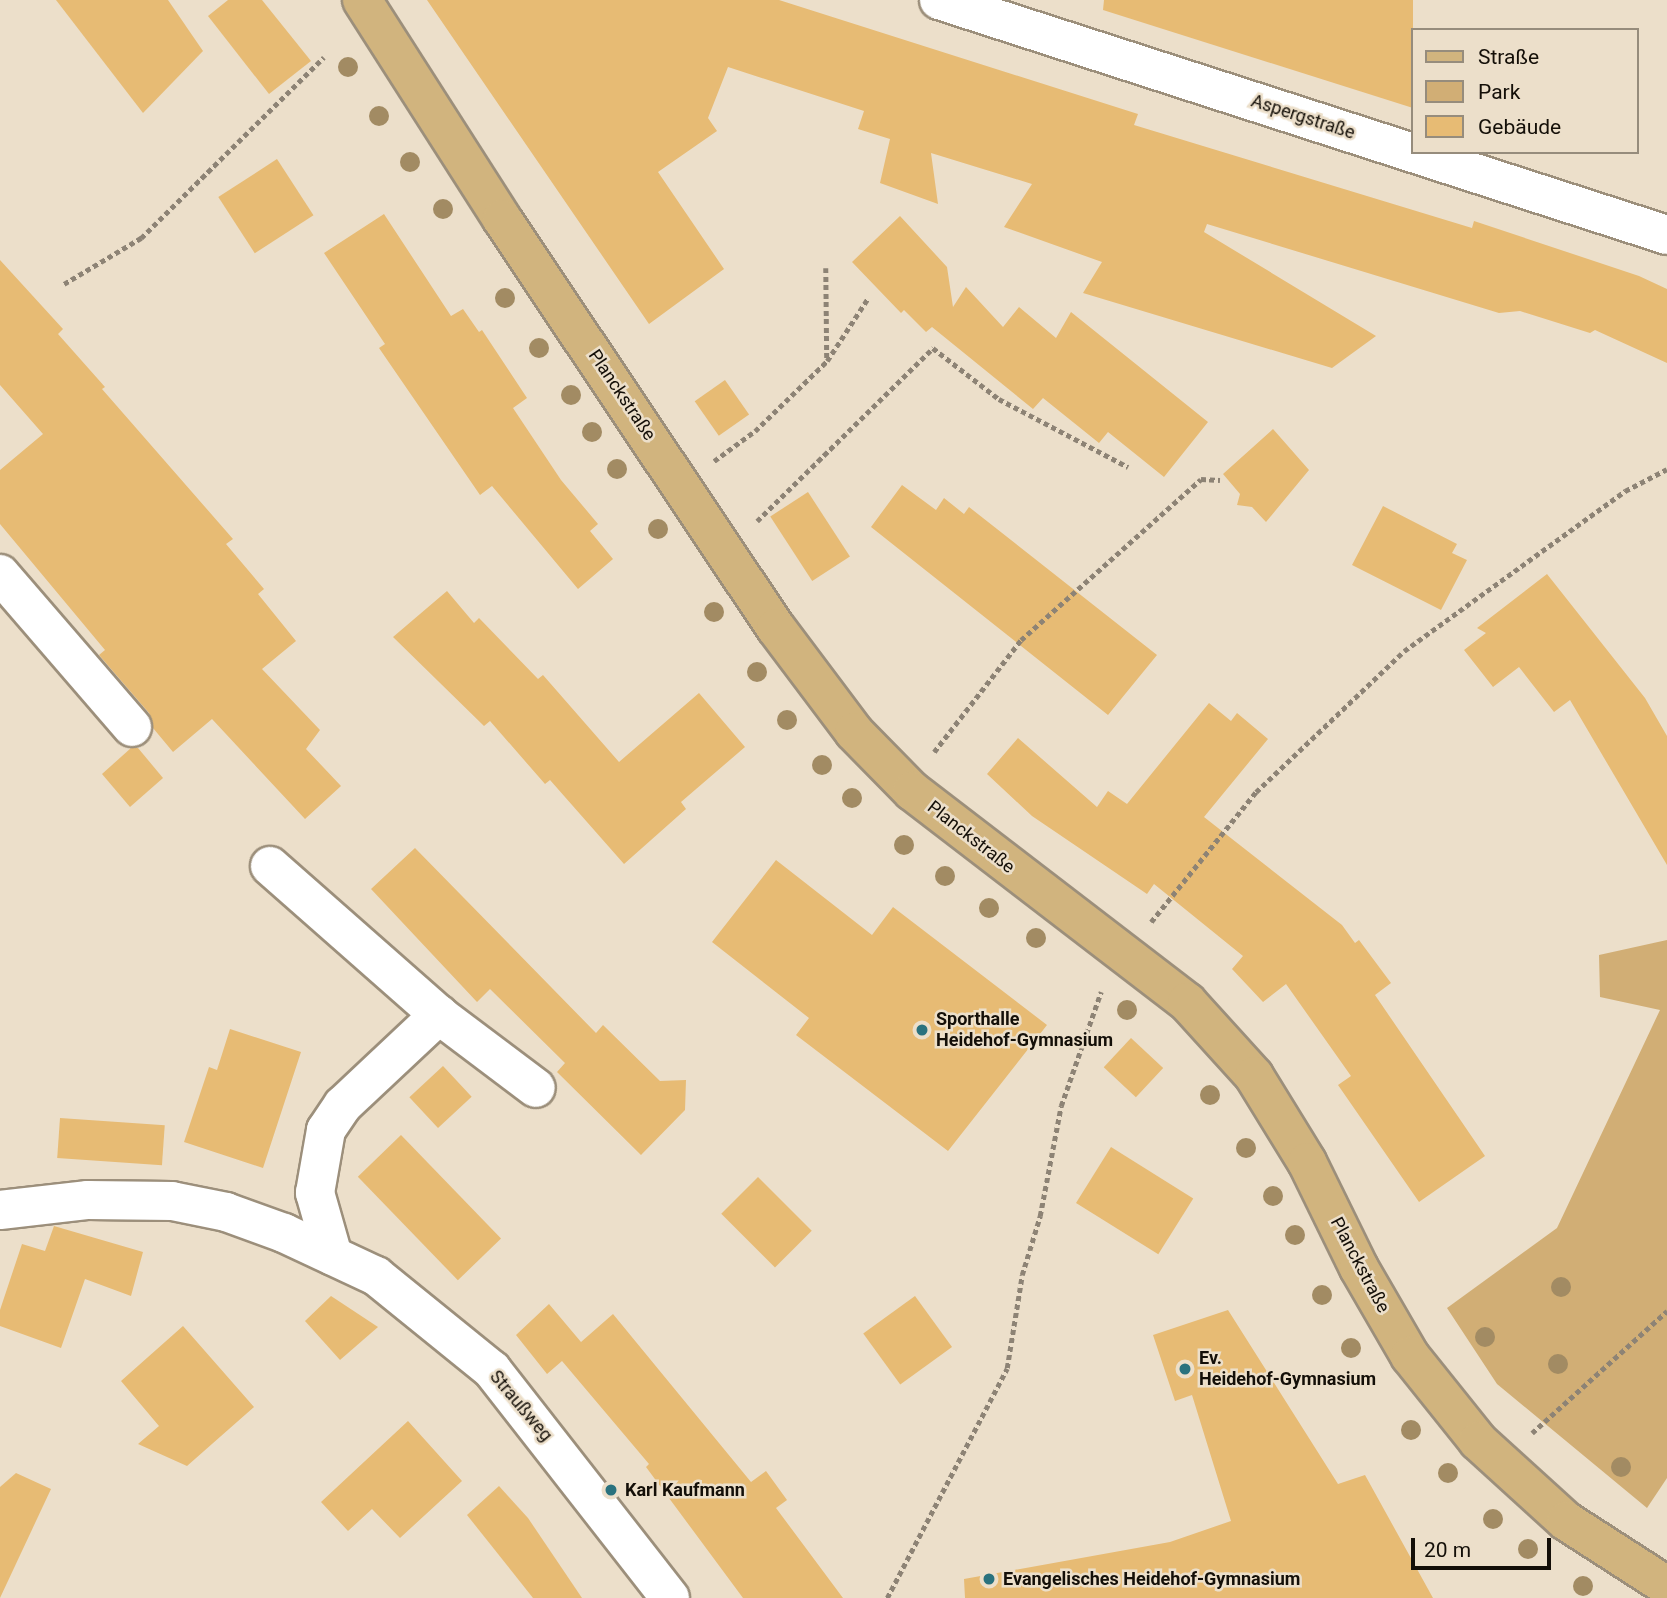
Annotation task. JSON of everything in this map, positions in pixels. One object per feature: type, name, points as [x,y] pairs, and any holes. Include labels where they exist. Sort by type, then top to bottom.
[{"type":"main road","name":"Planckstraße","points":[[362,0],[502,219],[776,628],[854,732],[908,786],[1186,1002],[1254,1076],[1307,1162],[1359,1268],[1410,1356],[1478,1441],[1566,1521],[1667,1586]]},
{"type":"street","name":"Aspergstraße","points":[[939,0],[1412,152]]},
{"type":"street","name":"Aspergstraße","points":[[1418,154],[1667,234]]},
{"type":"street","points":[[0,574],[132,727]]},
{"type":"street","points":[[270,866],[439,1014],[536,1088]]},
{"type":"street","points":[[333,1256],[315,1193],[326,1130],[343,1105],[439,1014]]},
{"type":"street","name":"Straußweg","points":[[0,1210],[88,1200],[172,1201],[226,1212],[376,1276],[492,1370],[670,1598]]},
{"type":"path","points":[[64,284],[141,238],[324,57]]},
{"type":"path","points":[[826,268],[827,361]]},
{"type":"path","points":[[755,431],[827,361],[868,298]]},
{"type":"path","points":[[726,551],[933,348],[999,399],[1128,467]]},
{"type":"path","points":[[887,1598],[1007,1368],[1022,1275],[1040,1216],[1061,1106],[1096,1000],[1126,953],[1256,792],[1404,651],[1625,491],[1667,469]]},
{"type":"path","points":[[908,786],[1021,640],[1202,479],[1220,480]]},
{"type":"path","points":[[1501,1462],[1667,1311]]},
{"type":"green space","points":[[1667,940],[1667,1478],[1647,1508],[1497,1384],[1447,1308],[1557,1228],[1660,1010],[1600,997],[1599,955]]},
{"type":"building","points":[[56,0],[168,0],[203,51],[143,113]]},
{"type":"building","points":[[228,0],[262,0],[311,61],[269,94],[208,16]]},
{"type":"building","points":[[427,0],[779,0],[1138,114],[1134,125],[1472,228],[1474,221],[1639,276],[1667,289],[1667,363],[1595,330],[1590,333],[1520,311],[1499,313],[1207,224],[1204,232],[1376,336],[1332,368],[1083,293],[1102,262],[1004,227],[1032,184],[931,153],[938,204],[880,183],[890,139],[858,129],[864,111],[728,67],[708,118],[717,131],[658,172],[724,269],[649,324]]},
{"type":"building","points":[[1104,0],[1413,0],[1412,108],[1103,10]]},
{"type":"building","points":[[277,159],[313,215],[255,253],[218,197]]},
{"type":"building","points":[[384,214],[451,316],[463,309],[479,332],[482,330],[527,398],[513,408],[561,480],[598,524],[590,531],[613,559],[578,589],[492,486],[480,495],[379,348],[385,344],[324,253]]},
{"type":"building","points":[[900,216],[947,267],[953,307],[966,287],[1003,327],[1019,307],[1056,338],[1071,312],[1208,422],[1164,477],[1108,432],[1099,443],[1043,398],[1033,409],[932,327],[926,332],[904,310],[901,313],[852,262]]},
{"type":"building","points":[[0,260],[63,329],[58,334],[105,387],[102,389],[233,539],[226,544],[264,589],[258,594],[296,641],[262,669],[320,730],[306,749],[341,786],[305,819],[212,719],[173,752],[153,728],[149,713],[99,655],[105,650],[0,524],[0,470],[43,434],[0,385]]},
{"type":"building","points":[[725,380],[749,414],[719,436],[695,401]]},
{"type":"building","points":[[1273,429],[1309,470],[1266,522],[1252,507],[1237,505],[1240,494],[1223,474]]},
{"type":"building","points":[[902,485],[936,510],[944,498],[964,514],[969,507],[1157,655],[1108,715],[871,527]]},
{"type":"building","points":[[808,492],[850,557],[812,581],[770,517]]},
{"type":"building","points":[[1383,506],[1457,544],[1452,553],[1467,560],[1441,610],[1352,565]]},
{"type":"building","points":[[1547,574],[1645,698],[1667,736],[1667,865],[1570,700],[1554,712],[1519,667],[1493,687],[1464,650],[1486,633],[1477,628]]},
{"type":"building","points":[[447,591],[474,623],[479,618],[538,679],[543,675],[619,762],[699,693],[745,747],[681,802],[686,809],[624,864],[550,780],[545,784],[490,721],[484,726],[393,637]]},
{"type":"building","points":[[1209,703],[1231,721],[1237,713],[1268,739],[1204,817],[1342,925],[1355,943],[1359,940],[1391,983],[1375,995],[1485,1156],[1419,1202],[1338,1085],[1351,1076],[1286,984],[1263,1002],[1232,969],[1243,956],[1154,884],[1147,894],[1032,816],[987,774],[1018,738],[1097,807],[1108,791],[1127,804]]},
{"type":"building","points":[[131,748],[138,748],[163,778],[130,807],[102,774]]},
{"type":"building","points":[[415,848],[596,1033],[603,1025],[660,1081],[686,1080],[685,1110],[641,1155],[557,1072],[565,1063],[490,989],[477,1002],[371,889]]},
{"type":"building","name":"Sporthalle Heidehof-Gymnasium","points":[[776,860],[872,935],[893,907],[1047,1025],[948,1151],[796,1035],[809,1018],[712,942]]},
{"type":"building","points":[[230,1029],[301,1052],[263,1168],[184,1142],[209,1067],[217,1070]]},
{"type":"building","points":[[1131,1038],[1163,1068],[1136,1097],[1104,1067]]},
{"type":"building","points":[[443,1066],[472,1097],[438,1128],[409,1097]]},
{"type":"building","points":[[60,1118],[165,1125],[162,1165],[57,1158]]},
{"type":"building","points":[[401,1135],[501,1239],[458,1280],[358,1177]]},
{"type":"building","points":[[1111,1147],[1193,1198],[1158,1254],[1076,1203]]},
{"type":"building","points":[[758,1177],[812,1231],[775,1268],[721,1214]]},
{"type":"building","points":[[54,1226],[143,1252],[131,1296],[85,1279],[61,1348],[0,1326],[0,1310],[22,1244],[45,1251]]},
{"type":"building","points":[[331,1296],[378,1327],[340,1360],[305,1321]]},
{"type":"building","points":[[915,1296],[952,1347],[900,1385],[863,1334]]},
{"type":"building","points":[[549,1304],[581,1342],[613,1314],[751,1482],[766,1471],[787,1500],[776,1508],[843,1598],[743,1598],[646,1467],[649,1464],[562,1361],[547,1374],[516,1335]]},
{"type":"building","points":[[1228,1310],[1338,1484],[1365,1475],[1433,1598],[965,1598],[964,1579],[1170,1542],[1231,1521],[1192,1395],[1175,1401],[1153,1335]]},
{"type":"building","points":[[183,1326],[254,1407],[187,1466],[138,1444],[159,1426],[121,1381]]},
{"type":"building","points":[[408,1421],[462,1481],[400,1538],[372,1509],[348,1531],[321,1502]]},
{"type":"building","points":[[16,1473],[51,1489],[0,1598],[0,1487]]},
{"type":"building","points":[[499,1486],[528,1518],[582,1598],[533,1598],[467,1515]]},
{"type":"place","name":"Sporthalle Heidehof-Gymnasium","points":[[922,1030]]},
{"type":"place","name":"Ev. Heidehof-Gymnasium","points":[[1185,1369]]},
{"type":"place","name":"Karl Kaufmann","points":[[611,1490]]},
{"type":"place","name":"Evangelisches Heidehof-Gymnasium","points":[[989,1579]]}]
